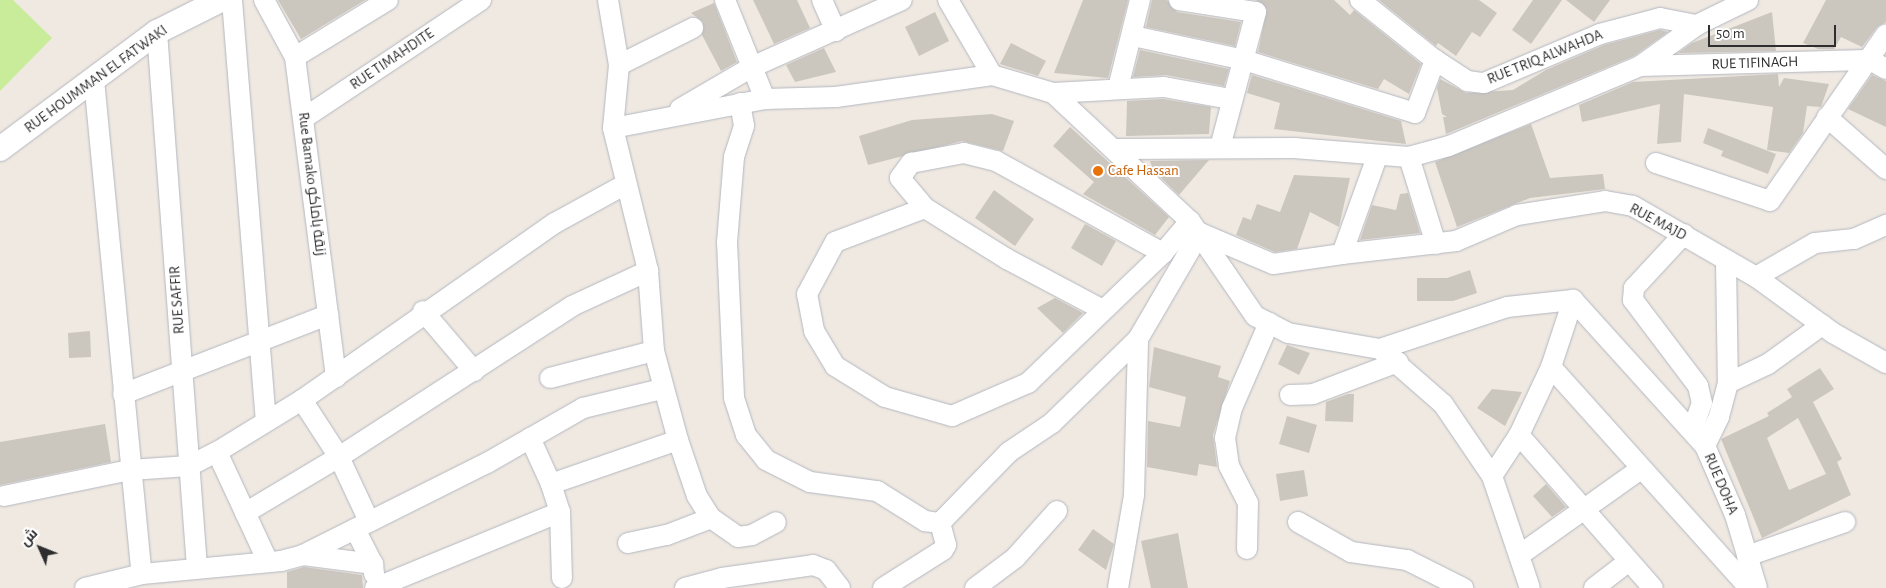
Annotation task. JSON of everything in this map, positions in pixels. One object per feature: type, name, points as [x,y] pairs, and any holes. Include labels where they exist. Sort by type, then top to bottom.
[{"type":"street","name":"RUE HOUMMAN EL FATWAKI","points":[[0,149],[157,32],[221,0]]},
{"type":"street","points":[[232,0],[266,421]]},
{"type":"street","name":"Rue Bamako زنقة باماكو","points":[[264,0],[295,57],[336,377]]},
{"type":"street","points":[[295,57],[388,0]]},
{"type":"street","name":"RUE TIMAHDITE","points":[[304,118],[481,0]]},
{"type":"street","points":[[724,0],[765,99]]},
{"type":"street","points":[[822,0],[836,31]]},
{"type":"street","points":[[674,114],[752,67],[902,0]]},
{"type":"street","points":[[948,0],[992,75]]},
{"type":"street","points":[[1118,88],[1133,36],[1140,0]]},
{"type":"street","points":[[1179,0],[1256,12],[1244,60],[1231,99],[1220,147]]},
{"type":"street","name":"RUE TRIQ ALWAHDA","points":[[1360,0],[1435,60],[1467,81],[1484,83],[1617,29],[1660,18],[1697,25]]},
{"type":"street","points":[[1117,149],[1294,148],[1377,157],[1409,157],[1449,146],[1640,66],[1697,25],[1748,0]]},
{"type":"street","points":[[613,1],[619,65],[614,128],[648,270],[654,350],[662,389],[697,496],[711,518],[738,537],[752,535],[776,522]]},
{"type":"street","points":[[619,65],[693,28]]},
{"type":"street","name":"RUE SAFFIR","points":[[157,32],[197,568]]},
{"type":"street","points":[[1656,163],[1770,201],[1827,117],[1878,65],[1886,34]]},
{"type":"street","points":[[1133,36],[1244,60],[1415,113],[1435,60]]},
{"type":"street","name":"RUE TIFINAGH","points":[[1640,66],[1878,65]]},
{"type":"street","points":[[614,128],[674,114],[765,99],[836,98],[992,75],[1053,94],[1118,88],[1164,87],[1231,99]]},
{"type":"street","points":[[94,80],[130,470],[142,574]]},
{"type":"street","points":[[1053,94],[1117,149],[1195,227],[1255,316],[1288,333],[1380,349],[1398,362],[1443,404],[1492,476],[1521,554],[1530,588]]},
{"type":"street","points":[[740,103],[744,126],[734,157],[726,242],[734,398],[746,435],[766,460],[810,482],[877,491],[925,521],[940,524]]},
{"type":"street","points":[[1827,117],[1886,169]]},
{"type":"street","points":[[1103,310],[1007,259],[925,208],[900,178],[911,163],[964,153],[996,161],[1163,254]]},
{"type":"street","points":[[1342,254],[1377,157]]},
{"type":"street","points":[[1409,157],[1436,244]]},
{"type":"street","points":[[4,496],[130,470],[189,466],[217,452],[336,377],[423,311],[555,223],[626,184]]},
{"type":"street","name":"RUE MAJD","points":[[1195,227],[1273,264],[1456,241],[1517,216],[1605,201],[1633,206],[1684,234],[1726,262],[1756,278],[1822,326],[1886,363]]},
{"type":"street","points":[[925,208],[835,242],[806,294],[814,331],[835,366],[885,397],[952,416],[986,404],[1028,383],[1103,310],[1195,227]]},
{"type":"street","points":[[1756,278],[1815,243],[1854,239],[1886,225]]},
{"type":"street","points":[[940,524],[1009,452],[1052,422],[1138,339],[1195,227]]},
{"type":"street","points":[[1684,234],[1634,288],[1634,300],[1698,386],[1702,403],[1693,428]]},
{"type":"street","name":"RUE DOHA","points":[[1726,262],[1728,383],[1719,417],[1705,446],[1747,556],[1757,588]]},
{"type":"street","points":[[245,513],[339,457],[572,306],[648,270]]},
{"type":"street","points":[[1380,349],[1507,307],[1573,300]]},
{"type":"street","points":[[1573,300],[1693,428],[1705,446]]},
{"type":"street","points":[[1492,476],[1519,435],[1551,367],[1573,300]]},
{"type":"street","points":[[423,311],[474,371]]},
{"type":"street","points":[[123,394],[328,315]]},
{"type":"street","points":[[1247,549],[1248,503],[1229,466],[1225,438],[1232,408],[1269,323]]},
{"type":"street","points":[[1728,383],[1768,364],[1822,326]]},
{"type":"street","points":[[1122,585],[1134,495],[1138,339]]},
{"type":"street","points":[[550,378],[654,350]]},
{"type":"street","points":[[1290,394],[1313,394],[1398,362]]},
{"type":"street","points":[[1551,367],[1639,470],[1749,588]]},
{"type":"street","points":[[85,588],[142,574],[268,562],[303,555],[530,438],[583,408],[662,389]]},
{"type":"street","points":[[302,400],[339,457],[373,564],[374,588],[560,512]]},
{"type":"street","points":[[1519,435],[1652,588]]},
{"type":"street","points":[[530,438],[551,484],[560,512],[562,578]]},
{"type":"street","points":[[551,484],[678,440]]},
{"type":"street","points":[[217,452],[268,562]]},
{"type":"street","points":[[1521,554],[1639,470]]},
{"type":"street","points":[[974,588],[1015,558],[1057,511]]},
{"type":"street","points":[[628,543],[667,535],[711,518]]},
{"type":"street","points":[[1298,522],[1351,552],[1407,560],[1463,588]]},
{"type":"street","points":[[1747,556],[1845,522]]},
{"type":"street","points":[[888,587],[943,550],[946,545],[940,524]]},
{"type":"street","points":[[303,555],[373,564]]},
{"type":"street","points":[[1594,588],[1629,560]]},
{"type":"street","points":[[685,588],[722,578],[813,565],[826,570],[834,586]]},
{"type":"green space","points":[[0,0],[13,0],[52,38],[0,91]]},
{"type":"building","points":[[278,0],[365,0],[301,39]]},
{"type":"building","points":[[753,0],[797,0],[810,28],[774,44]]},
{"type":"building","points":[[1083,0],[1128,0],[1108,78],[1054,73]]},
{"type":"building","points":[[1152,0],[1167,0],[1177,12],[1241,22],[1235,46],[1146,27]]},
{"type":"building","points":[[1256,0],[1334,0],[1350,15],[1354,10],[1421,64],[1409,94],[1384,79],[1378,89],[1258,52],[1267,9]]},
{"type":"building","points":[[1379,0],[1479,0],[1497,13],[1480,37],[1472,32],[1456,56],[1438,43],[1436,46]]},
{"type":"building","points":[[1533,0],[1562,0],[1531,44],[1512,30]]},
{"type":"building","points":[[1566,0],[1610,0],[1594,22]]},
{"type":"building","points":[[1826,0],[1886,0],[1886,22],[1877,27],[1862,47],[1841,37],[1834,49],[1818,49],[1803,43]]},
{"type":"building","points":[[714,3],[737,62],[721,71],[702,35],[703,22],[691,13]]},
{"type":"building","points":[[935,12],[949,41],[919,56],[905,27]]},
{"type":"building","points":[[1772,12],[1776,51],[1678,53],[1692,43]]},
{"type":"building","points":[[1660,30],[1668,32],[1634,56],[1446,134],[1443,117],[1447,117],[1442,114],[1437,88],[1440,79],[1466,93],[1513,90],[1546,70],[1604,45]]},
{"type":"building","points":[[1011,43],[1046,61],[1038,76],[1000,64]]},
{"type":"building","points":[[824,48],[836,72],[795,82],[786,65]]},
{"type":"building","points":[[1140,50],[1229,69],[1224,86],[1166,75],[1133,77]]},
{"type":"building","points":[[1778,74],[1779,87],[1784,78],[1829,84],[1821,107],[1807,106],[1803,133],[1789,153],[1767,150],[1773,107],[1684,94],[1681,142],[1657,144],[1660,104],[1582,122],[1579,105],[1633,82]]},
{"type":"building","points":[[1252,75],[1401,121],[1406,144],[1274,129],[1280,103],[1247,93]]},
{"type":"building","points":[[1872,75],[1886,81],[1886,127],[1848,109]]},
{"type":"building","points":[[1163,99],[1211,107],[1209,134],[1126,136],[1127,101]]},
{"type":"building","points":[[992,114],[1014,121],[1003,151],[962,141],[868,165],[859,136],[912,120]]},
{"type":"building","points":[[1531,124],[1550,178],[1603,174],[1605,189],[1530,198],[1457,227],[1435,162]]},
{"type":"building","points":[[1070,127],[1169,217],[1155,235],[1083,194],[1094,182],[1053,146]]},
{"type":"building","points":[[1708,128],[1776,154],[1768,174],[1721,156],[1723,151],[1703,143]]},
{"type":"building","points":[[1209,160],[1179,195],[1153,170],[1150,161]]},
{"type":"building","points":[[1294,175],[1350,178],[1339,227],[1310,212],[1297,249],[1275,252],[1236,235],[1243,217],[1251,220],[1257,204],[1280,212]]},
{"type":"building","points":[[994,190],[1034,219],[1015,246],[975,218]]},
{"type":"building","points":[[1408,193],[1420,233],[1360,240],[1372,205],[1396,210],[1400,194]]},
{"type":"building","points":[[1085,224],[1116,241],[1102,266],[1071,248]]},
{"type":"building","points":[[1470,270],[1477,293],[1453,301],[1417,301],[1417,278],[1447,278]]},
{"type":"building","points":[[1055,298],[1083,313],[1063,333],[1037,308]]},
{"type":"building","points":[[90,331],[91,357],[69,358],[68,333]]},
{"type":"building","points":[[1287,345],[1310,353],[1299,375],[1278,364]]},
{"type":"building","points":[[1154,347],[1221,366],[1218,377],[1230,381],[1213,435],[1217,467],[1199,464],[1197,476],[1147,467],[1148,421],[1180,427],[1186,397],[1149,387]]},
{"type":"building","points":[[1820,368],[1834,389],[1813,402],[1842,459],[1837,462],[1851,495],[1762,538],[1721,439],[1769,416],[1767,413],[1792,397],[1787,389]],"holes":[[[1798,418],[1826,474],[1789,490],[1767,438]]]},
{"type":"building","points":[[1492,389],[1522,392],[1505,426],[1477,408]]},
{"type":"building","points":[[1348,394],[1354,394],[1353,422],[1325,421],[1326,402]]},
{"type":"building","points":[[1287,416],[1317,425],[1309,453],[1279,444]]},
{"type":"building","points":[[105,424],[111,462],[0,485],[0,442]]},
{"type":"building","points":[[1304,470],[1308,496],[1280,501],[1276,474]]},
{"type":"building","points":[[1546,484],[1566,507],[1552,517],[1533,496]]},
{"type":"building","points":[[1093,529],[1114,544],[1106,570],[1078,550]]},
{"type":"building","points":[[1178,533],[1188,588],[1151,588],[1141,541]]},
{"type":"building","points":[[304,567],[362,575],[363,588],[287,588],[287,572]]},
{"type":"place","name":"Cafe Hassan","points":[[1098,171]]}]
